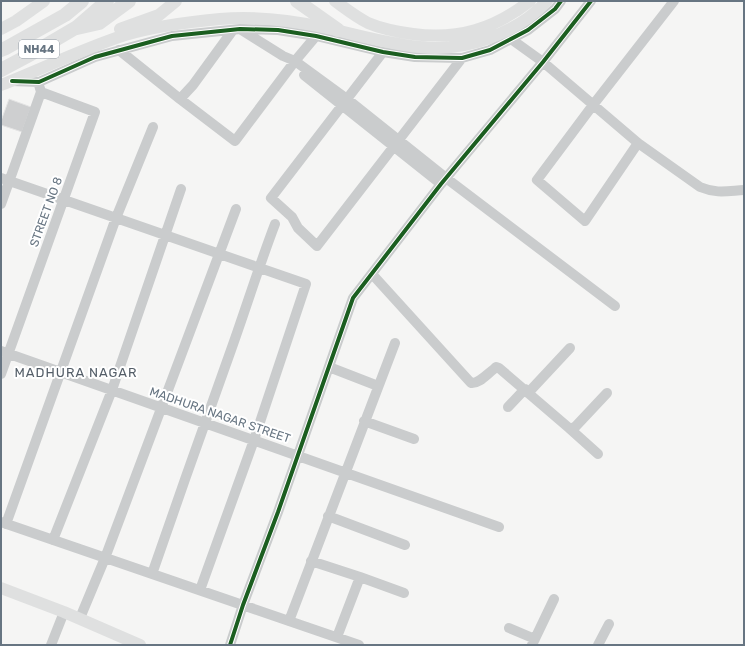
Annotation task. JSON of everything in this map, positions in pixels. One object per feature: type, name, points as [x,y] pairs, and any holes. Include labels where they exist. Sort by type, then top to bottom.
[{"type":"highway","name":"NH44","points":[[1,50],[65,15],[82,1]]},
{"type":"highway","name":"NH44","points":[[1,70],[74,28],[107,1]]},
{"type":"highway","points":[[74,28],[99,23],[129,1]]},
{"type":"highway","points":[[298,1],[338,30]]},
{"type":"main road","points":[[1,30],[44,1]]},
{"type":"main road","points":[[6,83],[30,66],[104,35],[159,15],[176,1]]},
{"type":"main road","points":[[335,1],[351,14],[368,23],[385,29],[429,36],[467,32],[488,26],[516,11],[530,1]]},
{"type":"main road","points":[[6,83],[95,46],[126,35],[188,23],[221,19],[277,20],[338,30],[397,44],[421,48],[441,48],[459,46],[487,39],[510,29],[547,1]]},
{"type":"main road","points":[[1,588],[80,618],[140,645]]},
{"type":"street","points":[[6,83],[40,87],[95,57],[172,36],[236,29],[278,30],[316,36],[383,52],[415,57],[462,58],[490,50],[528,30],[555,10],[561,1]]},
{"type":"street","points":[[230,645],[353,298],[444,181],[543,62],[591,1]]},
{"type":"street","points":[[638,144],[585,221],[537,180],[674,1]]},
{"type":"street","points":[[236,29],[294,63],[444,181],[615,306]]},
{"type":"street","points":[[180,99],[193,85],[236,29]]},
{"type":"street","points":[[119,50],[235,141],[316,36]]},
{"type":"street","points":[[511,39],[543,62],[638,144],[700,187],[718,192],[744,190]]},
{"type":"street","points":[[383,52],[271,198],[292,217],[298,228],[317,246],[462,58]]},
{"type":"street","points":[[1,204],[6,179],[40,87]]},
{"type":"street","name":"STREET NO 8","points":[[1,374],[5,352],[64,200],[95,112],[40,87]]},
{"type":"street","points":[[153,127],[116,218],[61,372],[3,523],[359,645]]},
{"type":"street","points":[[6,179],[306,284],[254,440],[200,590]]},
{"type":"street","points":[[53,540],[112,390],[181,189]]},
{"type":"street","points":[[80,618],[105,558],[236,209]]},
{"type":"street","points":[[152,574],[204,422],[275,224]]},
{"type":"street","points":[[372,274],[470,383],[477,383],[496,367],[499,368],[598,454]]},
{"type":"street","points":[[289,621],[395,343]]},
{"type":"street","points":[[508,407],[570,348]]},
{"type":"street","name":"MADHURA NAGAR STREET","points":[[5,352],[499,527]]},
{"type":"street","points":[[329,367],[378,386]]},
{"type":"street","points":[[569,428],[576,426],[607,393]]},
{"type":"street","points":[[364,421],[414,439]]},
{"type":"street","points":[[328,516],[404,545]]},
{"type":"street","points":[[311,561],[404,593]]},
{"type":"street","points":[[337,637],[360,577]]},
{"type":"street","points":[[509,628],[534,642],[554,599]]},
{"type":"street","points":[[51,645],[64,612]]},
{"type":"street","points":[[598,645],[609,624]]},
{"type":"building","points":[[9,99],[31,107],[22,132],[1,125]]},
{"type":"cycle path","points":[[12,81],[39,82],[95,57],[172,36],[240,29],[278,30],[316,36],[383,52],[415,57],[462,58],[490,50],[528,30],[555,9],[561,1]]},
{"type":"cycle path","points":[[230,645],[353,298],[441,184],[543,62],[591,1]]},
{"type":"district","name":"MADHURA NAGAR","points":[[76,372]]}]
